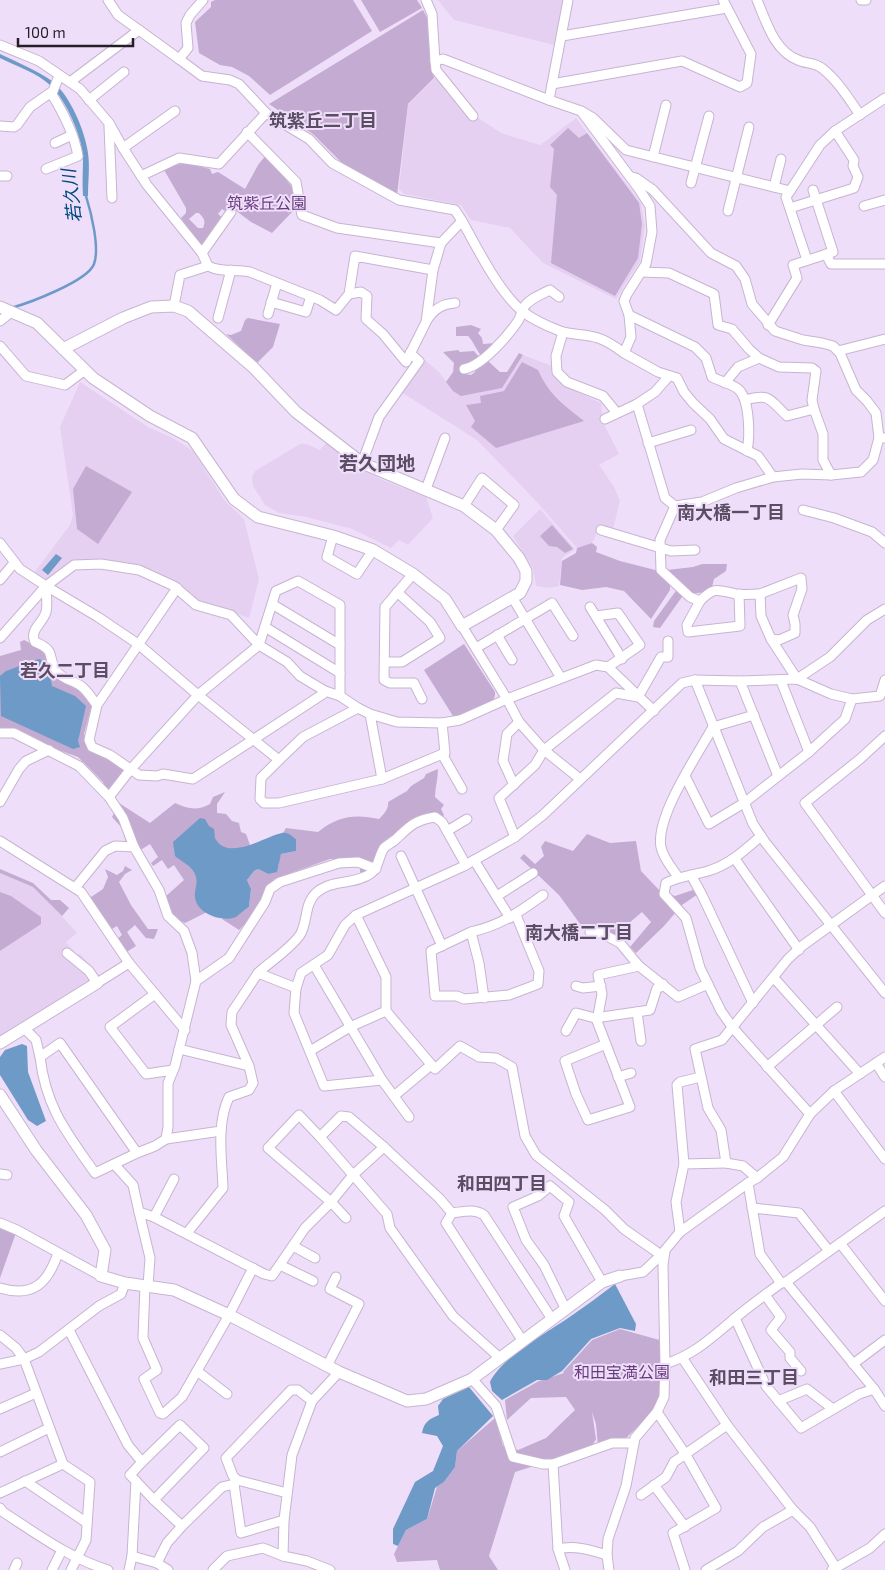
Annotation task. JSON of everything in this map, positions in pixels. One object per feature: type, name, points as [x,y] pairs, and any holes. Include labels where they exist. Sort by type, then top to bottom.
[{"type":"street","points":[[108,0],[118,15],[202,76],[230,80],[239,84],[266,113],[309,139],[332,163],[399,200],[455,210],[500,286],[522,311],[530,317],[563,332],[598,338],[658,372],[677,378],[688,397],[710,419],[724,440],[758,456],[773,477]]},
{"type":"street","points":[[179,59],[188,48],[186,23],[190,15],[203,0]]},
{"type":"street","points":[[426,0],[433,19],[436,70],[473,116]]},
{"type":"street","points":[[549,100],[568,0]]},
{"type":"street","points":[[757,0],[770,32],[778,45],[798,60],[822,67],[833,78],[860,115]]},
{"type":"street","points":[[861,0],[866,0]]},
{"type":"street","points":[[552,84],[682,61],[740,87],[747,84],[751,54],[725,4],[562,36]]},
{"type":"street","points":[[70,82],[139,30]]},
{"type":"street","points":[[0,45],[38,61],[80,89],[109,123],[141,176],[202,253],[208,266],[215,270],[250,272],[311,296],[336,310],[349,294],[354,256],[433,270]]},
{"type":"street","points":[[435,61],[443,59],[581,111],[593,118],[626,150],[790,191]]},
{"type":"street","points":[[89,100],[124,72]]},
{"type":"street","points":[[0,126],[14,127],[17,125],[30,107],[52,92],[59,76]]},
{"type":"street","points":[[46,169],[78,156],[64,114],[52,92]]},
{"type":"street","points":[[807,260],[786,197],[820,145],[835,131],[885,98]]},
{"type":"street","points":[[653,157],[666,105]]},
{"type":"street","points":[[123,148],[175,111]]},
{"type":"street","points":[[581,111],[650,206],[652,232],[646,264],[624,301],[629,315],[631,337],[624,353]]},
{"type":"street","points":[[141,176],[179,158],[219,164],[266,113]]},
{"type":"street","points":[[691,183],[709,116]]},
{"type":"street","points":[[109,123],[112,198]]},
{"type":"street","points":[[728,211],[738,178],[749,128]]},
{"type":"street","points":[[790,208],[854,188],[858,177],[853,166],[854,160],[835,131]]},
{"type":"street","points":[[247,132],[296,182],[302,215],[336,228],[441,243]]},
{"type":"street","points":[[55,142],[72,135]]},
{"type":"street","points":[[774,187],[781,159]]},
{"type":"street","points":[[630,177],[636,178],[653,190],[711,253],[736,266],[745,279],[752,304],[775,331],[803,340],[822,342],[833,346],[838,351],[856,390],[876,413],[882,438],[872,460],[861,472],[773,477],[736,488],[702,502],[674,506],[665,498],[637,404]]},
{"type":"street","points":[[768,325],[797,278],[793,265],[833,252],[813,190]]},
{"type":"street","points":[[864,206],[885,200]]},
{"type":"street","points":[[202,253],[231,212]]},
{"type":"street","points":[[426,322],[433,270],[441,243],[462,221]]},
{"type":"street","points":[[826,254],[831,264],[885,264]]},
{"type":"street","points":[[174,306],[180,275],[208,266]]},
{"type":"street","points":[[218,318],[231,270]]},
{"type":"street","points":[[641,272],[669,273],[714,294],[718,324],[732,329],[759,358],[779,367],[812,368],[816,371],[812,400],[823,434],[823,460],[831,475]]},
{"type":"street","points":[[268,314],[277,283]]},
{"type":"street","points":[[464,369],[472,368],[485,359],[518,321],[524,306],[534,298],[550,290],[560,297]]},
{"type":"street","points":[[349,294],[361,292],[367,296],[366,319],[383,334],[406,362],[433,312],[445,304],[455,304]]},
{"type":"street","points":[[271,302],[306,312],[311,296]]},
{"type":"street","points":[[63,349],[137,311],[151,307],[174,306],[188,311],[253,367],[296,412],[362,463],[464,506],[496,530],[519,558],[526,571],[526,581],[520,593],[462,626]]},
{"type":"street","points":[[0,307],[37,323],[93,378],[150,416],[192,438],[234,499],[258,517],[333,536],[373,550],[413,574],[445,599],[507,699],[519,722],[544,750],[580,779]]},
{"type":"street","points":[[0,321],[11,312]]},
{"type":"street","points":[[629,315],[695,347],[706,358],[712,377],[738,389],[745,400],[749,441],[747,451]]},
{"type":"street","points":[[563,332],[556,356],[557,372],[567,382],[604,396],[618,413]]},
{"type":"street","points":[[838,351],[885,339]]},
{"type":"street","points":[[0,346],[26,376],[65,385],[85,370]]},
{"type":"street","points":[[362,463],[379,417],[418,361],[410,353]]},
{"type":"street","points":[[725,383],[738,367],[759,358]]},
{"type":"street","points":[[605,419],[637,404],[655,392],[669,376]]},
{"type":"street","points":[[745,400],[760,396],[767,398],[787,416],[814,410]]},
{"type":"street","points":[[648,443],[691,430]]},
{"type":"street","points":[[426,489],[445,438]]},
{"type":"street","points":[[464,506],[482,478],[514,505],[496,530]]},
{"type":"street","points":[[674,506],[660,540],[661,570],[690,597],[700,601]]},
{"type":"street","points":[[803,510],[834,518],[872,532],[885,543]]},
{"type":"street","points":[[601,530],[671,551],[695,550]]},
{"type":"street","points":[[333,536],[327,557],[357,574],[373,550]]},
{"type":"street","points":[[0,543],[14,564],[20,569],[138,644],[279,760]]},
{"type":"street","points":[[0,580],[14,564]]},
{"type":"street","points":[[0,638],[46,586],[74,565],[102,564],[139,570],[177,588],[196,605],[231,615],[259,645],[287,662],[300,676],[325,691],[340,696],[370,714],[397,722],[442,723],[460,720],[507,699],[596,665],[608,667],[654,711]]},
{"type":"street","points":[[413,574],[385,606],[384,680],[390,683],[414,683],[422,699]]},
{"type":"street","points":[[739,594],[740,626],[688,632],[687,625],[700,601],[709,591],[721,589],[739,594],[760,594],[801,578],[802,589],[792,615],[795,633],[779,640],[771,639]]},
{"type":"street","points":[[109,797],[130,770],[198,695],[259,645],[276,591],[298,581],[340,605],[340,696]]},
{"type":"street","points":[[46,586],[46,613],[33,633],[35,642],[46,646],[50,652],[54,667],[59,674],[82,687],[97,704]]},
{"type":"street","points":[[177,588],[97,704],[89,740],[92,747],[110,754],[130,770],[144,776],[163,774],[193,779],[325,691]]},
{"type":"street","points":[[385,662],[402,662],[440,638],[430,622],[398,592]]},
{"type":"street","points":[[760,594],[761,616],[771,639],[797,679],[831,694],[852,699],[880,696],[883,692],[885,680]]},
{"type":"street","points":[[512,597],[561,678]]},
{"type":"street","points":[[476,648],[552,603],[573,636]]},
{"type":"street","points":[[272,604],[340,645]]},
{"type":"street","points":[[590,607],[622,659]]},
{"type":"street","points":[[382,1080],[324,1086],[294,1013],[296,988],[301,973],[328,955],[345,925],[356,915],[466,865],[515,836],[543,815],[682,683],[695,680],[781,681],[797,679],[830,657],[867,620],[885,609]]},
{"type":"street","points":[[596,616],[618,613],[640,645],[608,667]]},
{"type":"street","points":[[265,627],[340,673]]},
{"type":"street","points":[[497,635],[512,660]]},
{"type":"street","points":[[638,697],[661,657],[668,657],[668,641]]},
{"type":"street","points":[[695,680],[753,824],[885,993]]},
{"type":"street","points":[[740,681],[778,776]]},
{"type":"street","points":[[781,681],[809,752]]},
{"type":"street","points":[[515,836],[499,798],[535,765],[544,750],[616,693],[638,697]]},
{"type":"street","points":[[685,776],[709,824],[744,803],[809,752],[845,718],[852,699]]},
{"type":"street","points":[[358,708],[303,736],[261,778],[260,799],[264,804],[279,803],[382,779],[445,753],[442,723]]},
{"type":"street","points":[[370,714],[382,779]]},
{"type":"street","points":[[678,877],[665,859],[661,846],[662,823],[685,776],[713,727],[754,715]]},
{"type":"street","points":[[514,785],[503,761],[507,734],[519,722]]},
{"type":"street","points":[[0,733],[14,733],[79,766],[109,797],[123,818],[134,847],[159,890],[168,916],[184,931],[192,953],[196,981],[185,1030],[168,1083],[168,1128],[166,1139]]},
{"type":"street","points":[[884,739],[805,803],[885,914]]},
{"type":"street","points":[[0,802],[19,769],[26,761],[49,750]]},
{"type":"street","points":[[442,754],[462,789]]},
{"type":"street","points":[[187,1234],[223,1188],[221,1131],[229,1097],[249,1090],[253,1083],[249,1066],[231,1025],[232,1012],[258,973],[291,946],[301,933],[309,903],[318,891],[327,886],[368,876],[376,869],[384,849],[409,825],[425,818],[435,817],[442,822],[466,865]]},
{"type":"street","points":[[447,831],[467,819]]},
{"type":"street","points":[[761,836],[735,859],[710,871],[678,877],[666,883],[664,894],[686,918],[700,968],[721,1010],[733,1028],[810,1114]]},
{"type":"street","points":[[0,841],[80,892],[129,963],[185,1030]]},
{"type":"street","points":[[76,888],[105,850],[115,846],[134,847]]},
{"type":"street","points":[[401,856],[442,946]]},
{"type":"street","points":[[735,859],[798,950]]},
{"type":"street","points":[[474,860],[497,896],[513,916],[539,971],[538,984],[509,996],[484,998],[435,996],[431,952],[471,932],[492,927],[513,916],[543,895]]},
{"type":"street","points":[[196,981],[229,958],[265,902],[270,889],[280,882],[339,863],[358,862],[376,869]]},
{"type":"street","points":[[497,896],[533,873]]},
{"type":"street","points":[[691,875],[753,1004]]},
{"type":"street","points":[[726,1163],[721,1130],[708,1108],[696,1049],[722,1040],[788,959],[885,886]]},
{"type":"street","points":[[356,915],[386,977],[386,1011],[431,1065],[435,1069],[460,1046],[479,1058],[496,1058],[512,1067],[525,1136],[536,1154],[605,1210],[624,1229],[663,1252]]},
{"type":"street","points":[[471,932],[479,964],[484,998]]},
{"type":"street","points":[[590,932],[601,933],[620,943],[639,966],[678,997],[708,984]]},
{"type":"street","points":[[67,953],[89,971],[97,983]]},
{"type":"street","points":[[0,1042],[129,963]]},
{"type":"street","points":[[314,966],[382,1080],[409,1117]]},
{"type":"street","points":[[606,1044],[565,1061],[576,1094],[588,1120],[630,1107],[597,1018],[602,994],[598,975],[639,966]]},
{"type":"street","points":[[258,973],[296,988]]},
{"type":"street","points":[[774,978],[860,1074]]},
{"type":"street","points":[[566,1031],[576,1012],[591,1018],[597,1018],[650,1010],[657,988],[663,984]]},
{"type":"street","points":[[576,986],[583,988],[601,986]]},
{"type":"street","points":[[154,994],[110,1027],[146,1074],[173,1070]]},
{"type":"street","points":[[767,1067],[837,1007]]},
{"type":"street","points":[[310,1050],[350,1027],[386,1011]]},
{"type":"street","points":[[637,1012],[640,1041]]},
{"type":"street","points":[[24,1028],[36,1040],[42,1077],[51,1106],[95,1173],[166,1139],[221,1131]]},
{"type":"street","points":[[40,1058],[60,1043],[137,1153]]},
{"type":"street","points":[[179,1049],[249,1066]]},
{"type":"street","points":[[0,1223],[101,1276],[126,1283],[174,1290],[230,1315],[339,1372],[407,1401],[426,1399],[472,1379],[602,1282],[620,1276],[643,1272],[680,1232],[748,1183],[758,1178],[783,1157],[810,1114],[834,1091],[885,1058]]},
{"type":"street","points":[[876,1064],[885,1077]]},
{"type":"street","points":[[394,1096],[431,1065]]},
{"type":"street","points":[[618,1077],[630,1073]]},
{"type":"street","points":[[680,1232],[676,1202],[684,1164],[677,1085],[680,1082],[701,1077]]},
{"type":"street","points":[[834,1091],[885,1159]]},
{"type":"street","points":[[0,1095],[36,1150],[86,1215],[104,1250],[101,1276]]},
{"type":"street","points":[[346,1218],[331,1202],[268,1148],[299,1115],[387,1214],[390,1228],[453,1316],[500,1358]]},
{"type":"street","points":[[320,1137],[341,1116],[349,1117],[439,1198],[452,1213]]},
{"type":"street","points":[[140,1212],[154,1217],[264,1274],[272,1276],[305,1228],[331,1202],[353,1175],[384,1147]]},
{"type":"street","points":[[684,1164],[726,1163],[743,1166],[758,1178]]},
{"type":"street","points":[[114,1164],[133,1185],[150,1258],[146,1286],[143,1338],[157,1370],[144,1379],[160,1413],[165,1413],[182,1397],[230,1315],[253,1268]]},
{"type":"street","points":[[154,1217],[174,1179]]},
{"type":"street","points":[[748,1183],[760,1254],[853,1364],[885,1406]]},
{"type":"street","points":[[566,1310],[544,1266],[526,1240],[513,1207],[538,1196],[550,1186],[569,1202],[564,1216],[602,1282]]},
{"type":"street","points":[[752,1208],[799,1213],[829,1251]]},
{"type":"street","points":[[452,1213],[473,1210],[479,1211],[484,1215],[552,1319]]},
{"type":"street","points":[[665,1364],[682,1359],[711,1339],[765,1295],[885,1211]]},
{"type":"street","points":[[452,1213],[446,1223],[522,1340]]},
{"type":"street","points":[[840,1243],[885,1301]]},
{"type":"street","points":[[293,1246],[315,1258]]},
{"type":"street","points":[[609,1570],[607,1555],[608,1539],[626,1486],[635,1438],[657,1412],[664,1397],[663,1252]]},
{"type":"street","points":[[0,1288],[12,1292],[31,1290],[45,1280],[53,1268],[58,1253]]},
{"type":"street","points":[[280,1265],[313,1281]]},
{"type":"street","points":[[327,1366],[359,1304],[330,1289],[336,1278]]},
{"type":"street","points":[[0,1364],[24,1359],[39,1352],[99,1306],[121,1294],[126,1283]]},
{"type":"street","points":[[765,1295],[781,1317],[771,1330],[790,1352],[790,1358],[801,1372]]},
{"type":"street","points":[[735,1318],[766,1386],[801,1428],[859,1394],[874,1390]]},
{"type":"street","points":[[69,1330],[128,1445],[142,1462]]},
{"type":"street","points":[[0,1335],[16,1348],[24,1359],[63,1464],[90,1482],[86,1540],[72,1570]]},
{"type":"street","points":[[853,1364],[885,1340]]},
{"type":"street","points":[[682,1359],[727,1425],[793,1510],[810,1527],[838,1568],[870,1548],[885,1534]]},
{"type":"street","points":[[197,1371],[227,1394]]},
{"type":"street","points":[[283,1556],[284,1520],[292,1455],[312,1401],[339,1372]]},
{"type":"street","points":[[472,1379],[496,1406],[512,1457],[544,1464],[553,1464],[612,1443],[634,1443]]},
{"type":"street","points":[[778,1401],[808,1389],[833,1409]]},
{"type":"street","points":[[284,1520],[241,1533],[236,1482],[226,1458],[291,1390],[298,1390],[312,1401]]},
{"type":"street","points":[[0,1409],[36,1392]]},
{"type":"street","points":[[657,1412],[686,1455],[716,1508],[674,1533],[685,1570]]},
{"type":"street","points":[[154,1500],[204,1448],[180,1424],[130,1475],[154,1500],[182,1526]]},
{"type":"street","points":[[641,1495],[666,1477],[674,1462],[727,1425]]},
{"type":"street","points":[[0,1452],[49,1428]]},
{"type":"street","points":[[0,1493],[63,1464]]},
{"type":"street","points":[[553,1464],[558,1548],[565,1570]]},
{"type":"street","points":[[25,1481],[87,1523]]},
{"type":"street","points":[[129,1570],[132,1556],[136,1481]]},
{"type":"street","points":[[157,1562],[167,1542],[222,1487],[236,1482],[287,1493]]},
{"type":"street","points":[[654,1485],[685,1527]]},
{"type":"street","points":[[0,1508],[2,1512],[77,1559],[108,1570]]},
{"type":"street","points":[[706,1570],[738,1551],[762,1528],[793,1510]]},
{"type":"street","points":[[558,1548],[567,1546],[584,1548],[607,1555]]},
{"type":"street","points":[[213,1570],[227,1556],[263,1548],[306,1566],[330,1570]]},
{"type":"street","points":[[52,1570],[62,1550]]},
{"type":"street","points":[[132,1556],[157,1562],[168,1570]]},
{"type":"shaded area","points":[[438,0],[563,0],[554,45],[454,20]]},
{"type":"shaded area","points":[[441,72],[477,117],[501,133],[540,145],[576,118],[641,203],[645,226],[640,261],[616,299],[543,263],[510,228],[471,220],[461,205],[404,194],[399,189],[408,105]]},
{"type":"shaded area","points":[[523,355],[552,366],[563,385],[601,403],[603,422],[619,454],[599,465],[614,487],[620,501],[613,529],[600,527],[592,543],[577,548],[536,501],[477,440],[401,392],[425,360],[439,372],[453,391],[502,388]]},
{"type":"shaded area","points":[[80,382],[148,427],[173,438],[193,451],[225,501],[244,519],[259,579],[249,618],[199,601],[155,571],[132,564],[109,560],[67,563],[48,582],[34,573],[70,525],[73,515],[60,427]]},
{"type":"shaded area","points":[[326,443],[358,467],[385,481],[426,497],[433,518],[408,545],[399,540],[391,548],[352,529],[306,517],[279,513],[265,505],[253,486],[252,477],[255,471],[300,444],[307,444],[320,450]]},
{"type":"shaded area","points":[[540,509],[575,549],[562,558],[559,586],[549,588],[536,586],[533,569],[513,536]]},
{"type":"shaded area","points":[[0,873],[33,887],[56,910],[77,933],[66,942],[76,954],[80,954],[100,977],[0,1038]]},
{"type":"green space","points":[[215,0],[353,0],[372,31],[270,95],[249,76],[232,67],[220,65],[199,53],[195,22],[211,7],[211,2]]},
{"type":"green space","points":[[361,0],[417,0],[422,8],[380,32]]},
{"type":"green space","points":[[423,10],[429,21],[430,60],[434,78],[408,104],[397,195],[342,163],[313,134],[269,104]]},
{"type":"green space","points":[[568,128],[579,138],[587,133],[639,203],[642,224],[638,258],[615,296],[551,263],[557,195],[550,187],[554,149],[550,145]]},
{"type":"green space","name":"筑紫丘公園","points":[[266,155],[293,188],[293,211],[272,233],[251,222],[235,210],[227,212],[222,209],[218,214],[224,219],[201,247],[181,218],[186,213],[186,208],[163,168],[182,164],[203,167],[210,169],[212,174],[218,172],[245,189],[258,165]],"holes":[[[196,213],[199,213],[204,220],[203,228],[198,228],[189,219]]]},
{"type":"green space","points":[[248,318],[280,324],[273,347],[257,363],[226,334],[231,335],[241,331],[245,320]]},
{"type":"green space","points":[[471,325],[481,329],[478,333],[482,338],[483,344],[496,343],[482,357],[468,336],[456,336],[456,327]]},
{"type":"green space","points":[[458,350],[460,352],[474,351],[480,358],[462,369],[465,374],[471,375],[488,361],[500,372],[507,372],[519,353],[523,355],[502,388],[461,396],[453,391],[446,382],[453,372],[454,363],[443,352]]},
{"type":"green space","points":[[522,362],[538,370],[552,393],[584,421],[496,448],[471,427],[475,421],[466,405],[481,403],[480,396],[504,391]]},
{"type":"green space","points":[[86,466],[132,492],[98,544],[77,529],[73,489]]},
{"type":"green space","points":[[552,525],[573,549],[565,553],[557,547],[549,546],[540,536]]},
{"type":"green space","points":[[592,543],[597,547],[596,552],[620,561],[659,571],[670,583],[670,590],[651,619],[624,591],[606,587],[582,590],[560,585],[562,561],[576,553],[577,548]]},
{"type":"green space","points":[[702,564],[727,564],[726,571],[714,579],[712,587],[704,592],[692,594],[667,570],[693,567]]},
{"type":"green space","points":[[678,588],[684,594],[660,628],[653,627],[654,621]]},
{"type":"green space","points":[[24,640],[45,651],[53,674],[57,679],[77,689],[92,705],[84,734],[86,743],[125,771],[110,791],[105,789],[103,782],[78,757],[0,729],[0,656],[21,650],[20,642]]},
{"type":"green space","points":[[464,644],[495,692],[495,695],[493,700],[486,705],[453,716],[424,670]]},
{"type":"green space","points":[[438,769],[435,797],[444,805],[441,809],[444,815],[442,818],[429,814],[410,820],[379,846],[369,869],[360,873],[360,859],[330,859],[274,879],[248,921],[239,930],[222,919],[236,916],[249,907],[251,889],[247,880],[254,871],[258,869],[268,874],[279,865],[281,854],[296,851],[296,839],[291,835],[283,833],[286,828],[318,832],[333,823],[347,818],[379,819],[387,809],[388,802],[407,791],[411,786],[424,778],[426,774]]},
{"type":"green space","points":[[225,792],[217,804],[217,813],[226,814],[232,821],[239,823],[241,832],[246,834],[250,845],[205,913],[185,923],[177,919],[172,913],[165,897],[184,880],[174,865],[168,869],[162,860],[153,866],[151,863],[158,857],[150,844],[139,851],[135,840],[126,842],[122,828],[112,817],[119,803],[150,823],[175,803],[188,808],[201,808],[210,804],[213,797]]},
{"type":"green space","points":[[587,834],[610,843],[636,841],[641,871],[660,891],[675,896],[693,890],[698,894],[682,905],[664,926],[636,953],[630,947],[651,922],[642,912],[615,935],[602,935],[583,928],[559,895],[520,858],[524,854],[535,864],[544,856],[541,847],[545,841],[573,851]]},
{"type":"green space","points":[[125,866],[132,870],[125,874],[119,882],[131,905],[148,929],[158,929],[154,939],[146,938],[135,925],[127,932],[136,946],[125,953],[117,939],[122,935],[117,926],[110,930],[91,902],[91,897],[103,889],[108,877],[105,869],[117,875],[123,871]]},
{"type":"green space","points":[[0,869],[33,883],[51,900],[60,900],[69,908],[62,916],[33,887],[0,873]]},
{"type":"green space","points":[[0,892],[11,896],[41,917],[41,924],[0,951]]},
{"type":"green space","points":[[0,1223],[17,1230],[0,1278]]},
{"type":"green space","name":"和田宝満公園","points":[[620,1329],[663,1341],[661,1396],[652,1413],[625,1439],[598,1446],[596,1424],[592,1412],[596,1439],[591,1448],[515,1472],[489,1556],[498,1570],[440,1570],[437,1560],[397,1562],[394,1554],[406,1530],[427,1519],[437,1487],[444,1482],[455,1467],[457,1451],[495,1418],[503,1446],[518,1450],[546,1438],[575,1410],[566,1397],[531,1398],[507,1420],[505,1400],[539,1381],[564,1373],[592,1340]]},
{"type":"water","points":[[0,54],[52,81],[59,87],[71,104],[80,124],[88,153],[88,196],[83,196],[83,157],[80,139],[62,100],[46,81],[0,58]]},
{"type":"water","points":[[56,554],[62,558],[48,575],[42,570]]},
{"type":"water","points":[[39,659],[47,662],[52,686],[75,696],[86,706],[78,741],[80,747],[73,749],[1,716],[0,676],[6,671]]},
{"type":"water","points":[[200,818],[205,819],[209,826],[214,829],[215,838],[222,846],[230,848],[239,848],[282,833],[296,839],[296,851],[281,854],[277,872],[268,874],[258,869],[254,871],[247,880],[251,889],[249,907],[236,917],[230,919],[217,918],[200,908],[196,903],[195,897],[197,880],[194,871],[175,856],[173,842]]},
{"type":"water","points":[[22,1044],[27,1046],[28,1072],[46,1121],[37,1126],[28,1120],[0,1075],[0,1057],[5,1050]]},
{"type":"water","points":[[615,1284],[636,1324],[635,1331],[620,1328],[591,1339],[562,1371],[547,1380],[537,1380],[502,1400],[492,1391],[490,1382],[496,1372],[515,1354]]},
{"type":"water","points":[[469,1387],[493,1416],[457,1451],[455,1467],[444,1482],[435,1488],[427,1519],[406,1530],[398,1546],[393,1544],[393,1529],[415,1482],[433,1471],[443,1446],[437,1436],[422,1433],[424,1426],[439,1415],[438,1406],[443,1399]]},
{"type":"waterway","name":"若久川","points":[[11,308],[70,284],[89,271],[94,264],[96,257],[95,240],[86,196]]},
{"type":"district","name":"筑紫丘二丁目","points":[[323,120]]},
{"type":"district","name":"若久団地","points":[[377,462]]},
{"type":"district","name":"南大橋一丁目","points":[[731,512]]},
{"type":"district","name":"若久二丁目","points":[[65,670]]},
{"type":"district","name":"南大橋二丁目","points":[[579,932]]},
{"type":"district","name":"和田四丁目","points":[[502,1183]]},
{"type":"district","name":"和田三丁目","points":[[754,1377]]}]
